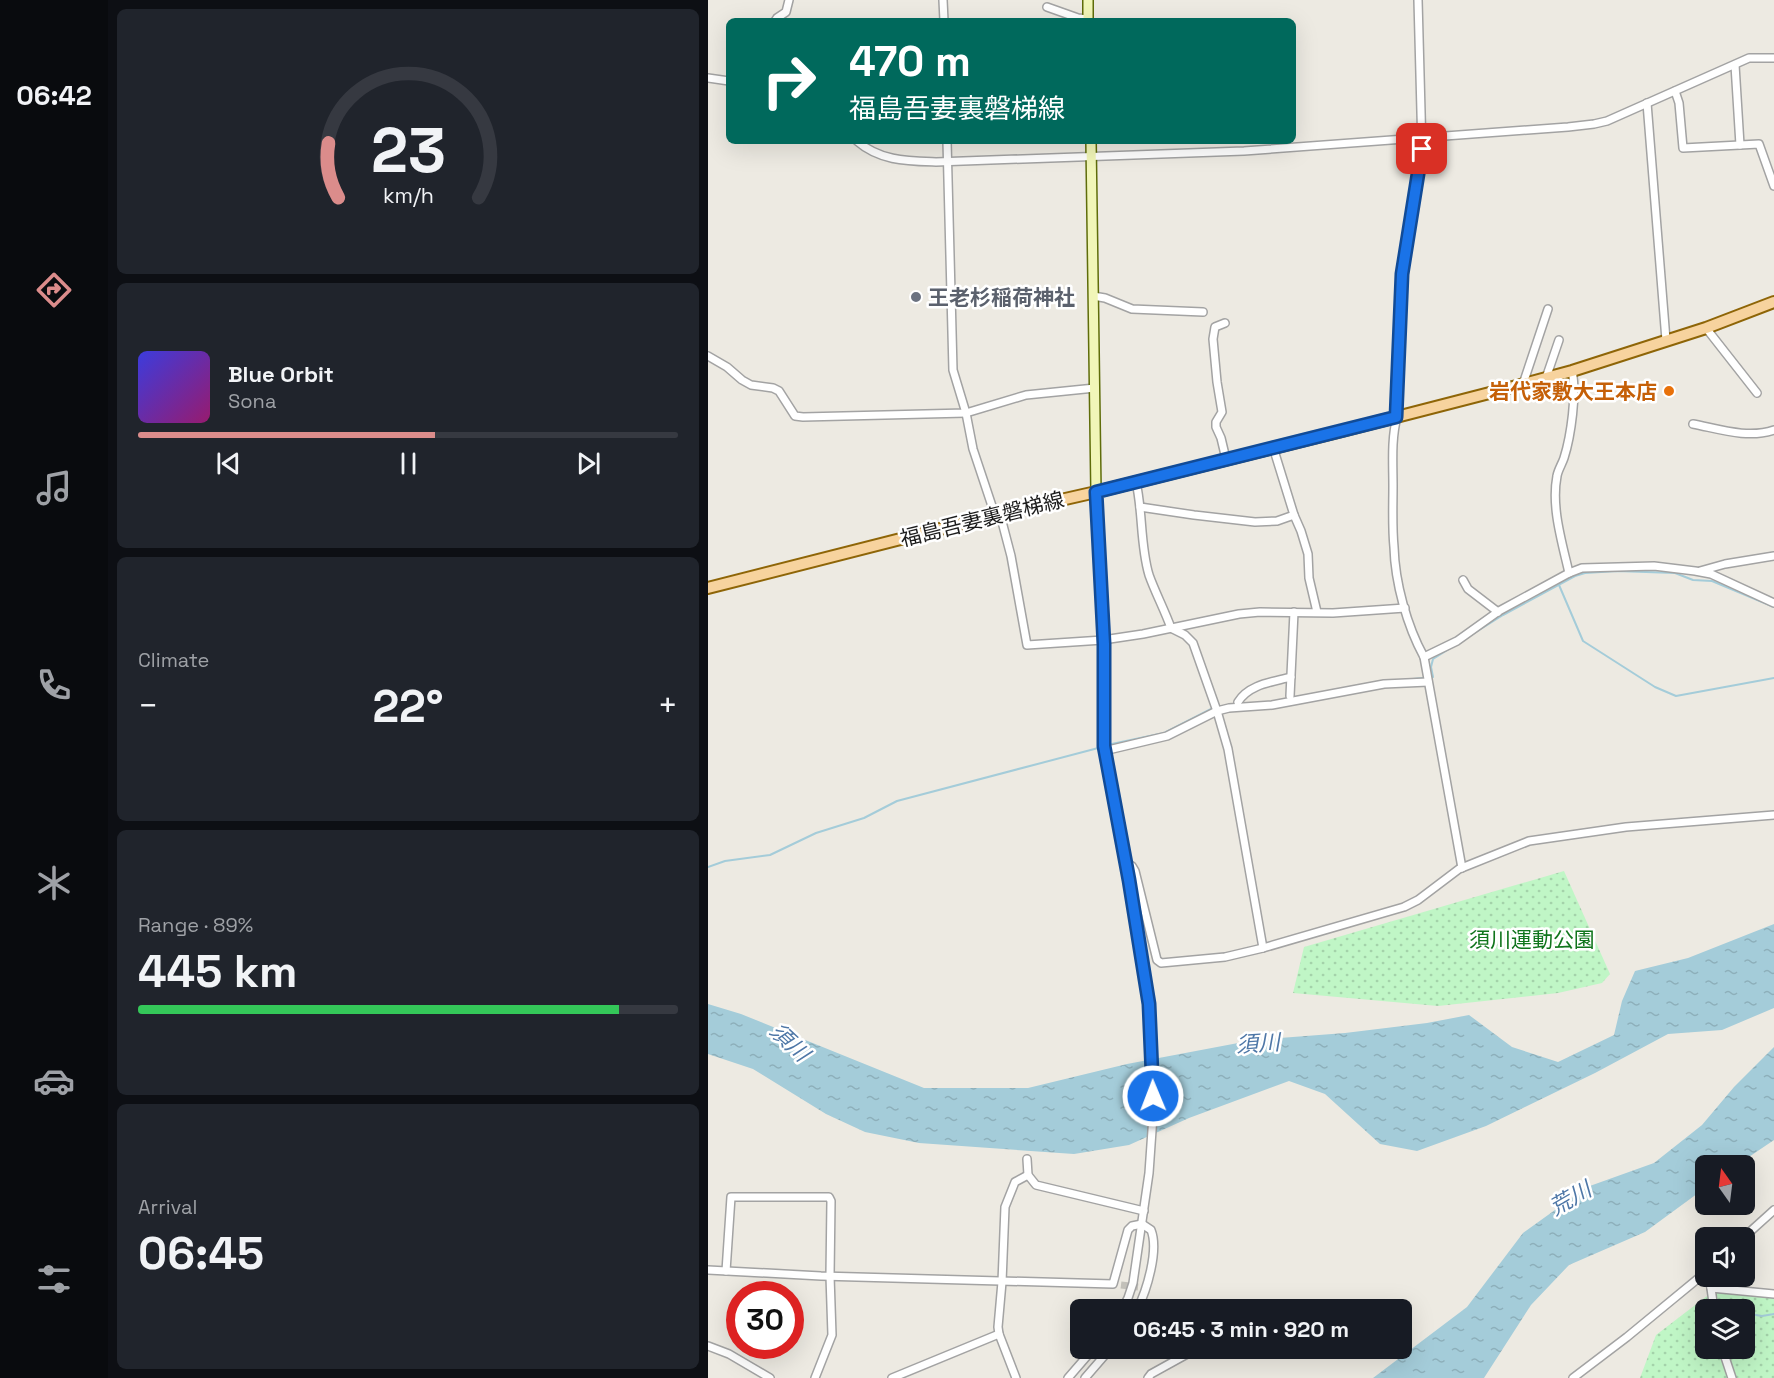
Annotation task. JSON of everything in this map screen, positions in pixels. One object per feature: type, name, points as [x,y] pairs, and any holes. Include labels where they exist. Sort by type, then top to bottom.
[{"type":"main road","name":"福島吾妻裏磐梯線","points":[[708,588],[1524,384],[1706,328],[1774,302]]},
{"type":"street","points":[[779,18],[786,12],[789,0]]},
{"type":"street","points":[[943,0],[944,18]]},
{"type":"street","points":[[1088,0],[1088,18]]},
{"type":"street","points":[[1418,0],[1422,149],[1402,274],[1394,428],[1394,548],[1397,575],[1405,608],[1413,637],[1424,657],[1462,868]]},
{"type":"street","points":[[1047,7],[1078,18]]},
{"type":"street","points":[[861,144],[871,151],[898,160],[947,161],[1244,151],[1594,124],[1607,121],[1749,58],[1774,58]]},
{"type":"street","points":[[1734,65],[1740,145]]},
{"type":"street","points":[[708,78],[726,81]]},
{"type":"street","points":[[1675,91],[1679,103],[1683,148],[1759,144],[1774,186]]},
{"type":"street","points":[[1647,103],[1666,340]]},
{"type":"street","points":[[947,144],[953,369],[974,449],[1011,556],[1028,645],[1103,640],[1239,614],[1405,608]]},
{"type":"street","points":[[1091,144],[1096,492],[1103,640],[1104,751],[1149,1004],[1152,1057],[1153,1116],[1149,1173],[1133,1283],[1128,1299]]},
{"type":"street","points":[[1093,296],[1105,297],[1132,309],[1203,312]]},
{"type":"street","points":[[1524,384],[1526,371],[1548,309]]},
{"type":"street","points":[[1225,323],[1215,327],[1214,339],[1222,412],[1216,422],[1216,428],[1226,459]]},
{"type":"street","points":[[1706,328],[1757,393]]},
{"type":"street","points":[[1546,378],[1559,340]]},
{"type":"street","points":[[708,356],[751,385],[779,391],[795,416],[803,417],[966,413],[1026,395],[1095,388]]},
{"type":"street","points":[[1569,573],[1555,500],[1557,473],[1564,459],[1569,439],[1575,385],[1572,371]]},
{"type":"street","points":[[1693,424],[1745,434],[1774,430]]},
{"type":"street","points":[[1274,447],[1308,554],[1317,612]]},
{"type":"street","points":[[1136,482],[1149,576],[1171,628],[1185,635],[1192,643],[1217,711],[1227,749],[1263,948]]},
{"type":"street","points":[[1140,507],[1255,522],[1277,521],[1294,515]]},
{"type":"street","points":[[1698,572],[1725,564],[1774,556]]},
{"type":"street","points":[[1424,657],[1457,641],[1498,612],[1569,573],[1591,567],[1672,567],[1711,574],[1774,603]]},
{"type":"street","points":[[1463,580],[1468,589],[1498,612]]},
{"type":"street","points":[[1290,696],[1293,612]]},
{"type":"street","points":[[1238,702],[1248,691],[1258,686],[1291,677]]},
{"type":"street","points":[[1104,751],[1167,736],[1217,711],[1229,708],[1272,705],[1384,684],[1428,682]]},
{"type":"street","points":[[1125,862],[1135,871],[1157,960],[1161,963],[1225,957],[1404,906],[1418,900],[1462,868],[1528,841],[1626,827],[1774,815]]},
{"type":"street","points":[[1027,1159],[1028,1175],[1036,1185],[1144,1211]]},
{"type":"street","points":[[1016,1378],[998,1327],[1005,1207],[1015,1182],[1028,1175]]},
{"type":"street","points":[[726,1271],[731,1197],[829,1197],[831,1201],[832,1335],[815,1378]]},
{"type":"street","points":[[1755,1227],[1774,1210]]},
{"type":"street","points":[[708,1270],[1117,1285],[1128,1230],[1132,1226],[1142,1224],[1151,1230],[1154,1240],[1140,1299]]},
{"type":"street","points":[[1573,1378],[1628,1337],[1695,1281]]},
{"type":"street","points":[[1713,1299],[1711,1287],[1774,1294]]},
{"type":"street","points":[[892,1378],[999,1334]]},
{"type":"street","points":[[708,1346],[729,1354],[770,1378]]},
{"type":"street","points":[[1068,1378],[1084,1359]]},
{"type":"street","points":[[1085,1378],[1102,1359]]},
{"type":"street","points":[[1148,1378],[1178,1359]]},
{"type":"street","points":[[1726,1359],[1732,1378]]},
{"type":"green space","name":"須川運動公園","points":[[1564,871],[1610,974],[1602,983],[1558,993],[1438,1006],[1293,993],[1304,947]]},
{"type":"green space","points":[[1714,1291],[1774,1296],[1774,1378],[1734,1378],[1728,1359],[1755,1359],[1755,1299],[1715,1299]]},
{"type":"green space","points":[[1695,1305],[1695,1359],[1722,1359],[1728,1378],[1640,1378],[1656,1335]]},
{"type":"water","name":"須川","points":[[1774,924],[1774,1008],[1722,1030],[1668,1034],[1595,1073],[1486,1126],[1417,1151],[1380,1144],[1325,1094],[1289,1081],[1189,1118],[1129,1145],[1074,1154],[919,1143],[865,1132],[826,1114],[753,1069],[708,1054],[708,1004],[741,1014],[924,1088],[1028,1088],[1127,1064],[1254,1040],[1345,1033],[1427,1023],[1469,1015],[1512,1047],[1558,1062],[1614,1035],[1622,1001],[1635,971],[1688,958]]},
{"type":"water","points":[[1774,1047],[1774,1140],[1752,1155],[1695,1155],[1695,1195],[1645,1232],[1569,1265],[1531,1305],[1484,1378],[1373,1378],[1398,1359],[1412,1359],[1412,1349],[1467,1307],[1523,1233],[1587,1187],[1654,1163],[1702,1125],[1734,1087]]},
{"type":"waterway","points":[[1373,683],[1433,677],[1431,667],[1433,659],[1503,615],[1575,576],[1585,573],[1617,571],[1675,573],[1693,580],[1712,581],[1774,607]]},
{"type":"waterway","points":[[1559,585],[1583,641],[1655,687],[1676,696],[1774,678]]},
{"type":"waterway","points":[[1107,745],[1164,733],[1215,707],[1223,706]]},
{"type":"waterway","points":[[708,867],[725,861],[770,855],[816,833],[864,818],[897,801],[1102,747]]},
{"type":"waterway","points":[[1755,1315],[1774,1314]]},
{"type":"tunnel","points":[[1121,1285],[1138,1287]]},
{"type":"place","name":"王老杉稲荷神社","points":[[916,297]]},
{"type":"place","name":"岩代家敷大王本店","points":[[1669,391]]},
{"type":"route","points":[[1153,1096],[1149,1004],[1104,746],[1104,644],[1096,492],[1396,417],[1402,274],[1422,149]]},
{"type":"water label","name":"荒川","points":[[1570,1198]]}]
